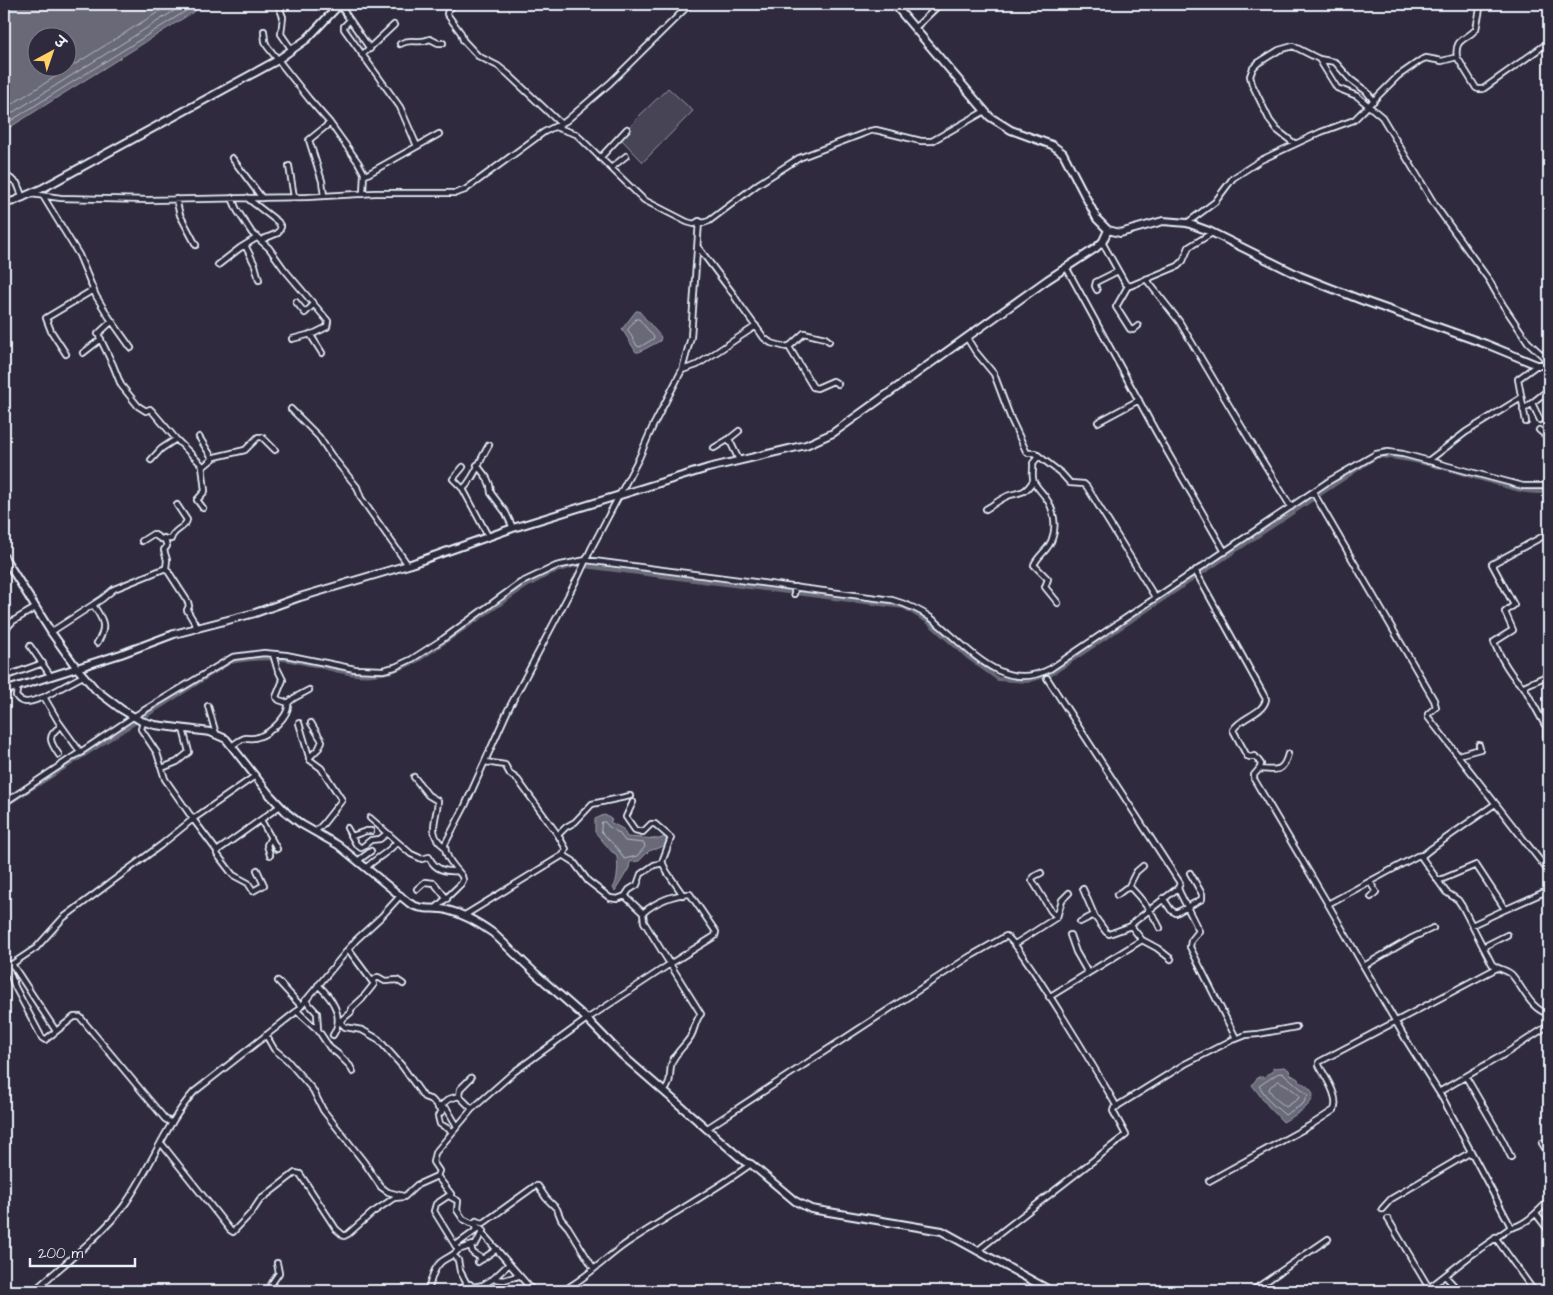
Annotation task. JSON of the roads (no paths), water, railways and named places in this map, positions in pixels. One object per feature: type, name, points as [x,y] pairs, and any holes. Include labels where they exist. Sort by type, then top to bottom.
[{"type":"street","points":[[278,4],[283,17],[281,34],[292,50]]},
{"type":"street","points":[[4,202],[23,198],[277,60],[307,39],[340,4],[370,49]]},
{"type":"street","points":[[455,4],[448,10],[447,14],[461,33],[463,40],[482,58],[501,68],[561,124]]},
{"type":"street","points":[[30,194],[84,199],[176,200],[363,194],[451,194],[460,192],[553,127],[566,121],[610,84],[690,4]]},
{"type":"street","points":[[894,4],[990,117],[1011,130],[1052,146],[1063,153],[1097,219],[1108,230],[1120,233],[1163,221],[1187,223],[1212,232],[1306,278],[1364,302],[1486,344],[1537,365],[1549,365]]},
{"type":"street","points":[[915,28],[940,4]]},
{"type":"street","points":[[1480,4],[1476,29],[1457,44],[1456,49],[1457,57],[1478,90],[1549,42]]},
{"type":"street","points":[[350,20],[344,28],[400,107],[417,146]]},
{"type":"street","points":[[362,55],[394,25]]},
{"type":"street","points":[[264,31],[266,43],[277,60],[330,123],[358,162],[364,176],[363,194]]},
{"type":"street","points":[[400,44],[409,40],[420,43],[430,39],[443,43]]},
{"type":"street","points":[[1295,144],[1273,127],[1266,116],[1252,84],[1250,72],[1258,63],[1287,47],[1299,48],[1319,59],[1338,64],[1350,79],[1366,90],[1374,101]]},
{"type":"street","points":[[1187,223],[1215,202],[1233,178],[1261,160],[1321,132],[1350,122],[1359,116],[1398,76],[1421,60],[1426,58],[1442,61],[1457,57]]},
{"type":"street","points":[[1319,59],[1337,88],[1356,96],[1382,117],[1435,205],[1486,275],[1503,305],[1528,342],[1543,356],[1549,365]]},
{"type":"street","points":[[553,127],[576,134],[648,202],[694,224],[699,221],[703,223],[709,220],[786,165],[856,135],[876,130],[921,141],[932,141],[985,111]]},
{"type":"street","points":[[324,196],[322,180],[309,140],[330,123]]},
{"type":"street","points":[[600,158],[627,129]]},
{"type":"street","points":[[364,176],[440,134]]},
{"type":"street","points":[[611,168],[626,156]]},
{"type":"street","points":[[232,158],[262,198]]},
{"type":"street","points":[[289,166],[294,197]]},
{"type":"street","points":[[4,174],[17,183],[23,198]]},
{"type":"street","points":[[43,196],[79,255],[93,290],[131,348]]},
{"type":"street","points":[[232,198],[237,210],[252,233],[260,239],[327,319],[329,325],[317,333],[292,339]]},
{"type":"street","points":[[218,265],[245,245],[278,233],[282,227],[247,198]]},
{"type":"street","points":[[176,200],[180,215],[196,245]]},
{"type":"street","points":[[436,909],[462,882],[463,878],[447,857],[445,847],[508,710],[582,570],[682,370],[691,337],[699,221]]},
{"type":"street","points":[[4,691],[121,654],[174,634],[255,613],[300,597],[408,565],[513,528],[620,495],[739,460],[806,445],[833,433],[1066,267],[1092,251],[1102,242],[1108,230]]},
{"type":"street","points":[[1138,326],[1133,330],[1130,329],[1116,308],[1128,286],[1178,266],[1183,261],[1189,247],[1212,232]]},
{"type":"street","points":[[1102,242],[1128,286]]},
{"type":"street","points":[[245,245],[255,265],[259,280]]},
{"type":"street","points":[[698,245],[734,295],[736,301],[742,306],[769,342],[789,347],[804,333],[825,338],[829,341]]},
{"type":"street","points":[[1066,267],[1225,552]]},
{"type":"street","points":[[1097,290],[1096,282],[1118,271]]},
{"type":"street","points":[[1146,279],[1179,321],[1249,440],[1291,506]]},
{"type":"street","points":[[66,354],[51,331],[46,318],[93,290]]},
{"type":"street","points":[[296,302],[305,312],[314,304]]},
{"type":"street","points":[[112,321],[98,333],[121,385],[138,406],[146,411],[150,409],[203,467],[205,491],[197,500],[203,508]]},
{"type":"street","points":[[682,370],[697,365],[756,326]]},
{"type":"street","points":[[310,334],[322,353]]},
{"type":"street","points":[[967,338],[994,374],[1011,419],[1026,451],[1028,453],[1036,453],[1070,483],[1084,484],[1087,487],[1155,597]]},
{"type":"street","points":[[83,353],[101,339]]},
{"type":"street","points":[[789,347],[813,387],[817,388],[833,381],[838,384]]},
{"type":"street","points":[[1526,422],[1518,382],[1519,377],[1537,365]]},
{"type":"street","points":[[1523,410],[1547,391]]},
{"type":"street","points":[[1428,461],[1466,432],[1521,398]]},
{"type":"street","points":[[1098,422],[1139,400]]},
{"type":"street","points":[[1532,403],[1540,420]]},
{"type":"street","points":[[290,409],[319,438],[330,455],[357,487],[361,498],[408,565]]},
{"type":"street","points":[[1539,430],[1546,436],[1549,442]]},
{"type":"street","points":[[714,448],[739,431]]},
{"type":"street","points":[[199,437],[212,459]]},
{"type":"street","points":[[203,467],[218,456],[245,450],[258,437],[262,437],[275,450]]},
{"type":"street","points":[[151,460],[163,447],[176,439]]},
{"type":"street","points":[[729,439],[739,460]]},
{"type":"street","points":[[463,488],[470,481],[489,445]]},
{"type":"street","points":[[4,802],[81,753],[139,720],[236,655],[274,655],[355,669],[382,670],[395,667],[412,659],[443,639],[520,583],[551,568],[569,562],[585,562],[794,590],[884,599],[904,604],[930,618],[992,668],[1010,675],[1024,676],[1040,673],[1050,668],[1155,597],[1198,574],[1225,552],[1291,506],[1314,496],[1358,463],[1378,453],[1403,454],[1523,486],[1549,486]]},
{"type":"street","points":[[1038,456],[1033,463],[1034,481],[1046,498],[1054,515],[1054,533],[1052,542],[1034,565],[1048,579],[1045,587],[1058,603]]},
{"type":"street","points":[[477,465],[487,478],[491,493],[506,513],[513,528]]},
{"type":"street","points":[[463,467],[453,479],[463,488],[484,538]]},
{"type":"street","points":[[986,510],[1010,495],[1025,491],[1034,481]]},
{"type":"street","points":[[1549,495],[1547,498],[1549,502]]},
{"type":"street","points":[[1314,496],[1434,700],[1436,707],[1428,714],[1428,717],[1549,872]]},
{"type":"street","points":[[142,541],[154,534],[171,539],[173,534],[187,523],[177,505]]},
{"type":"street","points":[[1549,533],[1492,564],[1514,605],[1506,612],[1513,630],[1494,642],[1513,674],[1524,688],[1546,727],[1546,736],[1549,741]]},
{"type":"street","points":[[164,538],[167,546],[164,550],[168,560],[166,568],[188,602],[189,606],[186,610],[197,628]]},
{"type":"street","points":[[4,557],[35,608],[76,668],[104,697],[139,720],[216,734],[226,739],[280,806],[294,820],[332,840],[417,908],[436,909],[465,915],[493,933],[587,1019],[622,1055],[706,1129],[796,1201],[804,1206],[942,1231],[1051,1291]]},
{"type":"street","points":[[51,632],[119,586],[166,568]]},
{"type":"street","points":[[1198,574],[1266,699],[1263,707],[1239,723],[1233,730],[1247,756],[1250,758],[1255,756],[1260,761],[1261,766],[1254,775],[1254,779],[1396,1023],[1439,1092],[1510,1228]]},
{"type":"street","points":[[93,605],[104,623],[101,637],[97,643]]},
{"type":"street","points":[[4,631],[13,621],[35,608]]},
{"type":"street","points":[[30,646],[43,662],[50,675]]},
{"type":"street","points":[[274,655],[283,680],[276,697],[288,703]]},
{"type":"street","points":[[4,677],[43,662]]},
{"type":"street","points":[[18,686],[16,696],[21,702],[25,703],[44,697],[83,676]]},
{"type":"street","points":[[1524,688],[1526,685],[1549,676]]},
{"type":"street","points":[[1047,678],[1180,883],[1178,888],[1163,898],[1131,926],[1112,934],[1108,934],[1095,917],[1083,890]]},
{"type":"street","points":[[232,746],[243,739],[258,738],[285,715],[288,703],[309,690]]},
{"type":"street","points":[[44,697],[61,726],[81,753]]},
{"type":"street","points":[[208,706],[216,734]]},
{"type":"street","points":[[139,720],[141,729],[156,753],[165,779],[233,875],[248,883],[253,891],[264,885],[257,870]]},
{"type":"street","points":[[299,723],[309,758],[321,768],[342,800],[316,831]]},
{"type":"street","points":[[309,758],[319,748],[322,741],[310,723]]},
{"type":"street","points":[[58,755],[50,738],[52,733],[61,726]]},
{"type":"street","points":[[162,768],[178,762],[189,752],[190,748],[182,729]]},
{"type":"street","points":[[1458,755],[1480,749],[1479,745]]},
{"type":"street","points":[[1259,769],[1274,770],[1281,768],[1288,754]]},
{"type":"street","points":[[465,915],[563,855],[566,847],[505,765],[485,762]]},
{"type":"street","points":[[8,964],[41,944],[63,918],[161,845],[192,819],[255,776]]},
{"type":"street","points":[[414,777],[428,794],[438,801],[434,820],[434,832],[438,842],[445,847]]},
{"type":"street","points":[[558,835],[566,826],[576,822],[592,804],[630,796]]},
{"type":"street","points":[[633,802],[626,817],[635,830],[643,832],[652,824],[655,824],[670,838],[663,856],[663,864],[666,872],[683,895]]},
{"type":"street","points":[[1328,904],[1417,856],[1423,855],[1495,804]]},
{"type":"street","points":[[217,851],[280,806]]},
{"type":"street","points":[[370,818],[396,843],[416,856],[422,859],[428,858],[430,862],[442,871],[458,871]]},
{"type":"street","points":[[261,820],[277,849]]},
{"type":"street","points":[[347,828],[356,844],[362,848],[371,840],[380,839],[386,834]]},
{"type":"street","points":[[352,836],[371,831]]},
{"type":"street","points":[[270,837],[267,845],[270,854]]},
{"type":"street","points":[[368,867],[374,860],[389,851],[396,843]]},
{"type":"street","points":[[348,852],[356,844]]},
{"type":"street","points":[[359,860],[371,850]]},
{"type":"street","points":[[563,855],[573,861],[586,879],[610,898],[617,899],[625,896],[629,890],[637,885],[640,874],[654,865],[663,864]]},
{"type":"street","points":[[1423,855],[1423,861],[1438,881],[1449,895],[1458,901],[1492,964],[1511,974],[1535,1007],[1549,1014]]},
{"type":"street","points":[[1438,881],[1476,865],[1505,909]]},
{"type":"street","points":[[1117,895],[1128,888],[1136,872],[1143,866]]},
{"type":"street","points":[[1041,872],[1033,876],[1032,880],[1057,917]]},
{"type":"street","points":[[1163,898],[1176,913],[1199,901],[1203,897],[1190,873]]},
{"type":"street","points":[[417,889],[425,882],[434,883],[447,899]]},
{"type":"street","points":[[1370,882],[1376,892],[1371,897]]},
{"type":"street","points":[[1128,888],[1133,890],[1155,916],[1160,928]]},
{"type":"street","points":[[1178,888],[1200,931],[1191,941],[1190,947],[1236,1039]]},
{"type":"street","points":[[1472,925],[1549,890]]},
{"type":"street","points":[[1014,944],[1057,917],[1062,900],[1069,893]]},
{"type":"street","points":[[34,1291],[114,1217],[124,1205],[171,1125],[194,1092],[297,1011],[360,936],[385,914],[400,895]]},
{"type":"street","points":[[449,1196],[451,1194],[447,1187],[437,1176],[438,1171],[434,1162],[434,1156],[452,1131],[472,1110],[514,1072],[587,1019],[670,964],[715,936],[716,932],[691,895],[683,895],[656,903],[643,913],[642,917],[644,922],[670,964],[701,1014],[691,1036],[674,1055],[670,1068],[670,1083],[664,1092]]},
{"type":"street","points":[[625,896],[643,913]]},
{"type":"street","points":[[1080,922],[1092,916],[1095,917]]},
{"type":"street","points":[[1131,926],[1142,940],[1157,948],[1171,959]]},
{"type":"street","points":[[1364,966],[1433,928]]},
{"type":"street","points":[[1070,935],[1078,956],[1088,973]]},
{"type":"street","points":[[1484,947],[1507,935]]},
{"type":"street","points":[[706,1129],[1003,936],[1008,936],[1014,944],[1093,1064],[1117,1107]]},
{"type":"street","points":[[1049,997],[1142,940]]},
{"type":"street","points":[[333,1035],[339,1022],[374,986],[348,950]]},
{"type":"street","points":[[8,964],[56,1031]]},
{"type":"street","points":[[8,964],[16,987],[42,1038],[46,1040],[74,1017],[80,1017],[171,1125]]},
{"type":"street","points":[[1209,1181],[1311,1125],[1334,1110],[1336,1101],[1331,1086],[1319,1063],[1497,968]]},
{"type":"street","points":[[372,981],[378,977],[385,981],[397,980],[403,984]]},
{"type":"street","points":[[278,981],[301,1006]]},
{"type":"street","points":[[318,985],[326,992],[336,1008],[339,1022],[345,1027],[359,1029],[378,1039],[402,1066],[424,1097],[432,1100],[438,1108]]},
{"type":"street","points":[[306,1000],[317,1013],[318,1030]]},
{"type":"street","points":[[297,1011],[318,1030],[330,1048],[350,1066],[352,1072]]},
{"type":"street","points":[[1439,1092],[1466,1078],[1549,1026]]},
{"type":"street","points":[[977,1251],[1126,1135],[1112,1110],[1185,1064],[1236,1039],[1246,1035],[1296,1027]]},
{"type":"street","points":[[266,1035],[274,1049],[287,1060],[313,1090],[323,1110],[381,1187],[388,1192],[404,1197]]},
{"type":"street","points":[[458,1096],[460,1089],[471,1078]]},
{"type":"street","points":[[1466,1078],[1511,1157]]},
{"type":"street","points":[[458,1096],[472,1110]]},
{"type":"street","points":[[438,1108],[449,1099],[458,1096]]},
{"type":"street","points":[[438,1108],[448,1109],[457,1126]]},
{"type":"street","points":[[444,1108],[438,1116],[440,1124],[452,1131]]},
{"type":"street","points":[[160,1143],[232,1232],[272,1190],[298,1173],[336,1230],[344,1236],[394,1198],[404,1197],[417,1186],[437,1176]]},
{"type":"street","points":[[1542,1143],[1549,1155]]},
{"type":"street","points":[[1382,1209],[1391,1199],[1471,1152]]},
{"type":"street","points":[[562,1291],[628,1243],[751,1164]]},
{"type":"street","points":[[449,1196],[458,1200],[457,1210],[464,1219],[473,1224],[476,1221],[482,1223],[535,1186],[538,1186],[557,1209],[561,1219],[594,1269]]},
{"type":"street","points":[[449,1196],[436,1204],[434,1210],[457,1248]]},
{"type":"street","points":[[1388,1219],[1427,1290],[1495,1237],[1536,1214],[1549,1201]]},
{"type":"street","points":[[1536,1214],[1549,1231]]},
{"type":"street","points":[[457,1248],[471,1247],[478,1243],[483,1232],[478,1227],[475,1227],[476,1221]]},
{"type":"street","points":[[428,1291],[437,1267],[442,1261],[454,1255],[457,1248],[478,1227]]},
{"type":"street","points":[[481,1234],[497,1249],[527,1289],[533,1291]]},
{"type":"street","points":[[1495,1237],[1534,1291]]},
{"type":"street","points":[[1252,1291],[1328,1239]]},
{"type":"street","points":[[471,1247],[473,1253],[480,1261],[497,1249]]},
{"type":"street","points":[[454,1255],[458,1260],[466,1286]]},
{"type":"street","points":[[271,1291],[270,1286],[280,1274],[277,1263]]},
{"type":"street","points":[[458,1291],[470,1284],[473,1287],[483,1285],[493,1279],[508,1265]]},
{"type":"street","points":[[493,1279],[504,1280],[518,1276]]},
{"type":"street","points":[[1445,1276],[1458,1291]]},
{"type":"water","points":[[4,4],[206,4],[4,131]]},
{"type":"water","points":[[636,311],[639,311],[661,337],[660,341],[639,352],[636,352],[622,329]]},
{"type":"water","points":[[604,815],[612,820],[610,822],[623,829],[627,837],[659,839],[667,836],[670,839],[664,846],[649,851],[639,861],[630,862],[629,868],[615,891],[613,888],[618,871],[616,854],[612,852],[595,832],[595,819]]},
{"type":"water","points":[[1285,1067],[1299,1082],[1309,1088],[1313,1093],[1313,1098],[1305,1108],[1283,1122],[1252,1085],[1258,1077],[1265,1077],[1273,1072],[1273,1068]]},
{"type":"waterway","points":[[4,806],[230,662],[279,658],[356,674],[385,673],[418,660],[523,588],[552,572],[576,565],[904,607],[927,621],[969,658],[998,679],[1027,681],[1051,674],[1377,456],[1420,462],[1519,490],[1549,491]]}]
